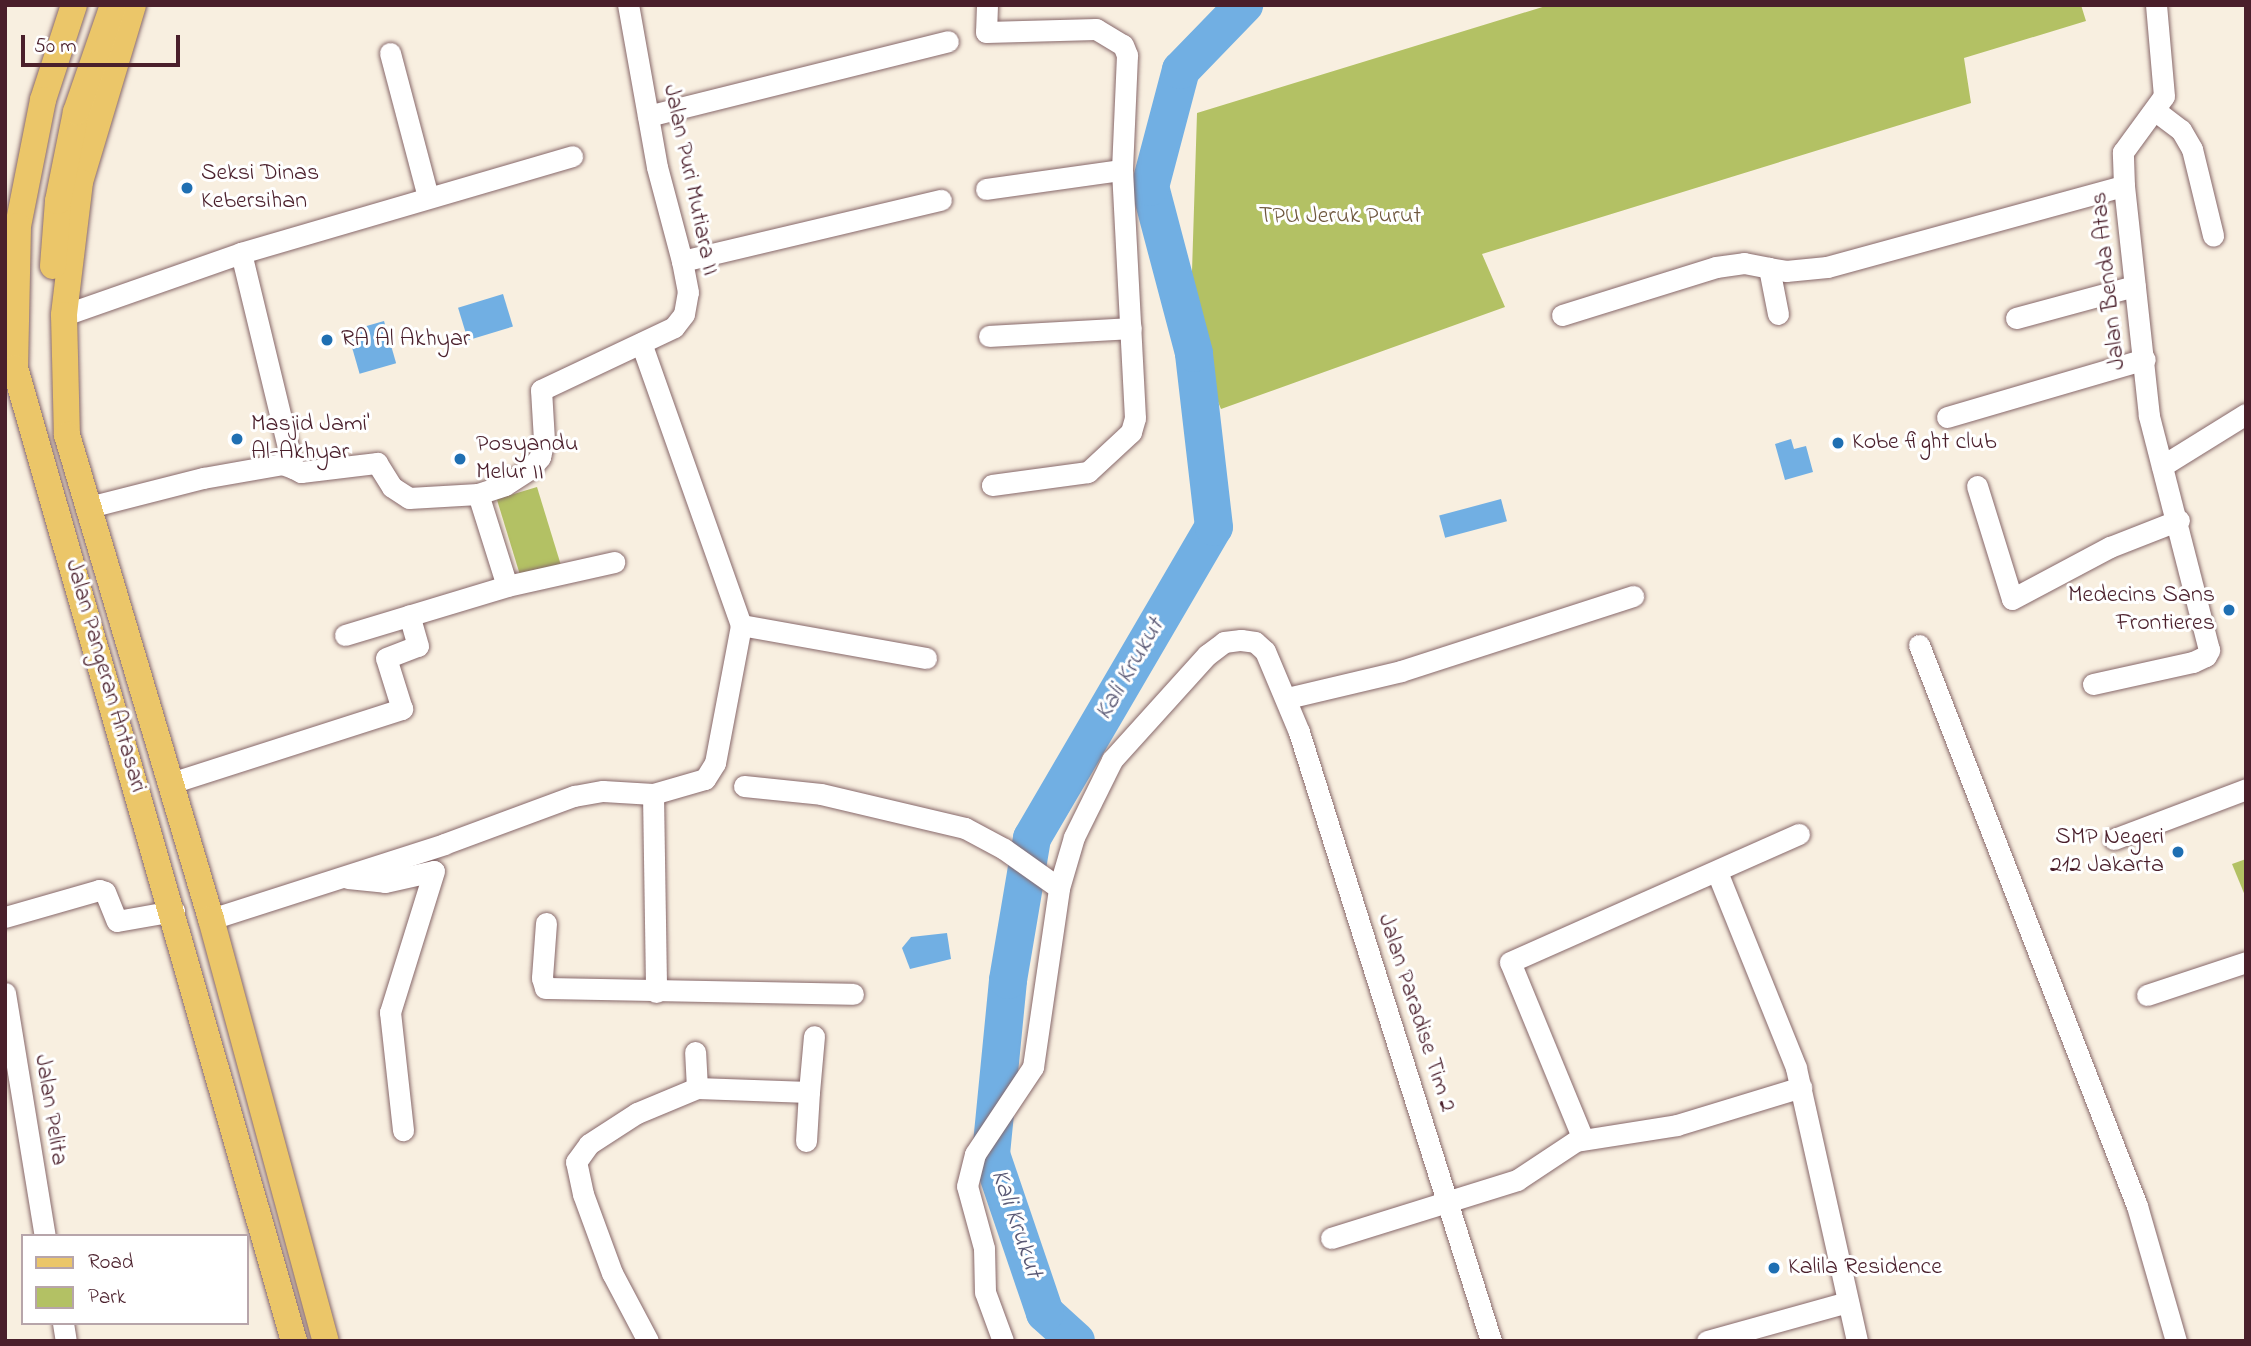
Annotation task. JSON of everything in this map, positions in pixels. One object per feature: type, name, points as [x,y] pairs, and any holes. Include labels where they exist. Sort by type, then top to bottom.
[{"type":"main road","name":"Jalan Pangeran Antasari","points":[[74,5],[43,100],[18,226],[10,369],[174,911],[294,1341]]},
{"type":"main road","points":[[67,435],[52,408],[45,360],[58,201],[76,112],[113,5]]},
{"type":"main road","name":"Jalan Pangeran Antasari","points":[[133,5],[80,182],[64,315],[67,435],[211,919],[326,1341]]},
{"type":"street","name":"Jalan Puri Mutiara II","points":[[293,468],[301,472],[377,463],[399,494],[409,498],[478,494],[505,485],[540,457],[541,390],[674,327],[684,314],[688,292],[648,116],[628,5]]},
{"type":"street","points":[[987,5],[986,32],[1096,29],[1123,45],[1127,55],[1122,170],[1135,418],[1131,432],[1088,472],[992,485]]},
{"type":"street","name":"Jalan Benda Atas","points":[[2093,684],[2206,656],[2208,636],[2150,416],[2124,186],[2123,152],[2157,111],[2165,89],[2156,5]]},
{"type":"street","points":[[648,116],[948,41]]},
{"type":"street","points":[[390,52],[428,197]]},
{"type":"street","points":[[2157,111],[2181,130],[2192,149],[2213,235]]},
{"type":"street","points":[[64,315],[241,253],[572,156]]},
{"type":"street","points":[[986,189],[1122,170]]},
{"type":"street","points":[[1562,315],[1716,267],[1744,263],[1786,271],[1827,267],[2124,186]]},
{"type":"street","points":[[682,261],[941,200]]},
{"type":"street","points":[[241,253],[293,468]]},
{"type":"street","points":[[1769,268],[1778,314]]},
{"type":"street","points":[[2016,318],[2135,286]]},
{"type":"street","points":[[989,336],[1131,328]]},
{"type":"street","points":[[211,919],[391,862],[574,796],[603,791],[653,794],[705,779],[715,763],[741,625],[691,477],[641,343]]},
{"type":"street","points":[[1947,417],[2144,359]]},
{"type":"street","points":[[2162,466],[2246,414]]},
{"type":"street","points":[[89,507],[203,478],[282,464],[293,468]]},
{"type":"street","points":[[1977,486],[2012,599],[2110,547],[2179,520]]},
{"type":"street","points":[[478,494],[507,586]]},
{"type":"street","points":[[345,635],[507,586],[614,562]]},
{"type":"street","points":[[1287,698],[1401,671],[1633,596]]},
{"type":"street","points":[[171,783],[402,709],[386,658],[418,646],[409,615]]},
{"type":"street","points":[[741,625],[926,658]]},
{"type":"street","name":"Jalan Paradise Tim 2","points":[[1052,883],[1112,760],[1207,655],[1224,642],[1255,642],[1273,665],[1287,698],[1334,837],[1451,1203],[1491,1341]]},
{"type":"street","points":[[1919,645],[2137,1206],[2176,1341]]},
{"type":"street","points":[[744,786],[821,794],[965,828],[1004,849],[1052,883],[1033,1067],[975,1154],[967,1186],[984,1248],[985,1292],[1003,1341]]},
{"type":"street","points":[[2114,839],[2246,789]]},
{"type":"street","points":[[653,794],[656,992]]},
{"type":"street","points":[[1583,1139],[1510,962],[1799,834]]},
{"type":"street","points":[[342,877],[385,882],[434,871],[390,1012],[403,1130]]},
{"type":"street","points":[[1717,872],[1777,1013],[1801,1087],[1857,1341]]},
{"type":"street","points":[[5,917],[99,890],[104,892],[117,921],[174,911]]},
{"type":"street","points":[[547,922],[542,978],[545,988],[853,994]]},
{"type":"street","points":[[2147,995],[2246,962]]},
{"type":"street","name":"Jalan Pelita","points":[[5,993],[45,1234]]},
{"type":"street","points":[[806,1141],[814,1036]]},
{"type":"street","points":[[695,1052],[697,1088]]},
{"type":"street","points":[[1331,1238],[1451,1203],[1517,1180],[1583,1139],[1677,1125],[1801,1087]]},
{"type":"street","points":[[648,1341],[612,1273],[583,1194],[576,1162],[589,1144],[637,1113],[697,1088],[809,1092]]},
{"type":"street","points":[[1707,1341],[1848,1302]]},
{"type":"green space","name":"TPU Jeruk Purut","points":[[1549,5],[2081,5],[2086,21],[1964,58],[1971,103],[1482,254],[1505,307],[1221,409],[1190,335],[1197,113]]},
{"type":"green space","points":[[537,487],[562,567],[521,580],[497,499]]},
{"type":"green space","points":[[2246,859],[2246,898],[2232,864]]},
{"type":"water","points":[[503,294],[513,327],[468,340],[458,308]]},
{"type":"water","points":[[384,321],[396,363],[360,374],[347,331]]},
{"type":"water","points":[[1791,439],[1794,449],[1806,446],[1813,472],[1785,480],[1775,444]]},
{"type":"water","points":[[1501,499],[1507,521],[1445,538],[1439,516]]},
{"type":"water","points":[[947,933],[951,959],[910,969],[902,948],[911,937]]},
{"type":"waterway","name":"Kali Krukut","points":[[1076,1341],[1045,1313],[991,1154],[1008,980],[1032,838],[1214,527],[1194,353],[1150,187],[1181,70],[1244,5]]},
{"type":"place","name":"Seksi Dinas Kebersihan","points":[[187,188]]},
{"type":"place","name":"RA Al Akhyar","points":[[327,340]]},
{"type":"place","name":"Masjid Jami' Al-Akhyar","points":[[237,439]]},
{"type":"place","name":"Kobe fight club","points":[[1838,443]]},
{"type":"place","name":"Posyandu Melur II","points":[[460,459]]},
{"type":"place","name":"Medecins Sans Frontieres","points":[[2229,610]]},
{"type":"place","name":"SMP Negeri 212 Jakarta","points":[[2178,852]]},
{"type":"place","name":"Kalila Residence","points":[[1774,1268]]}]
